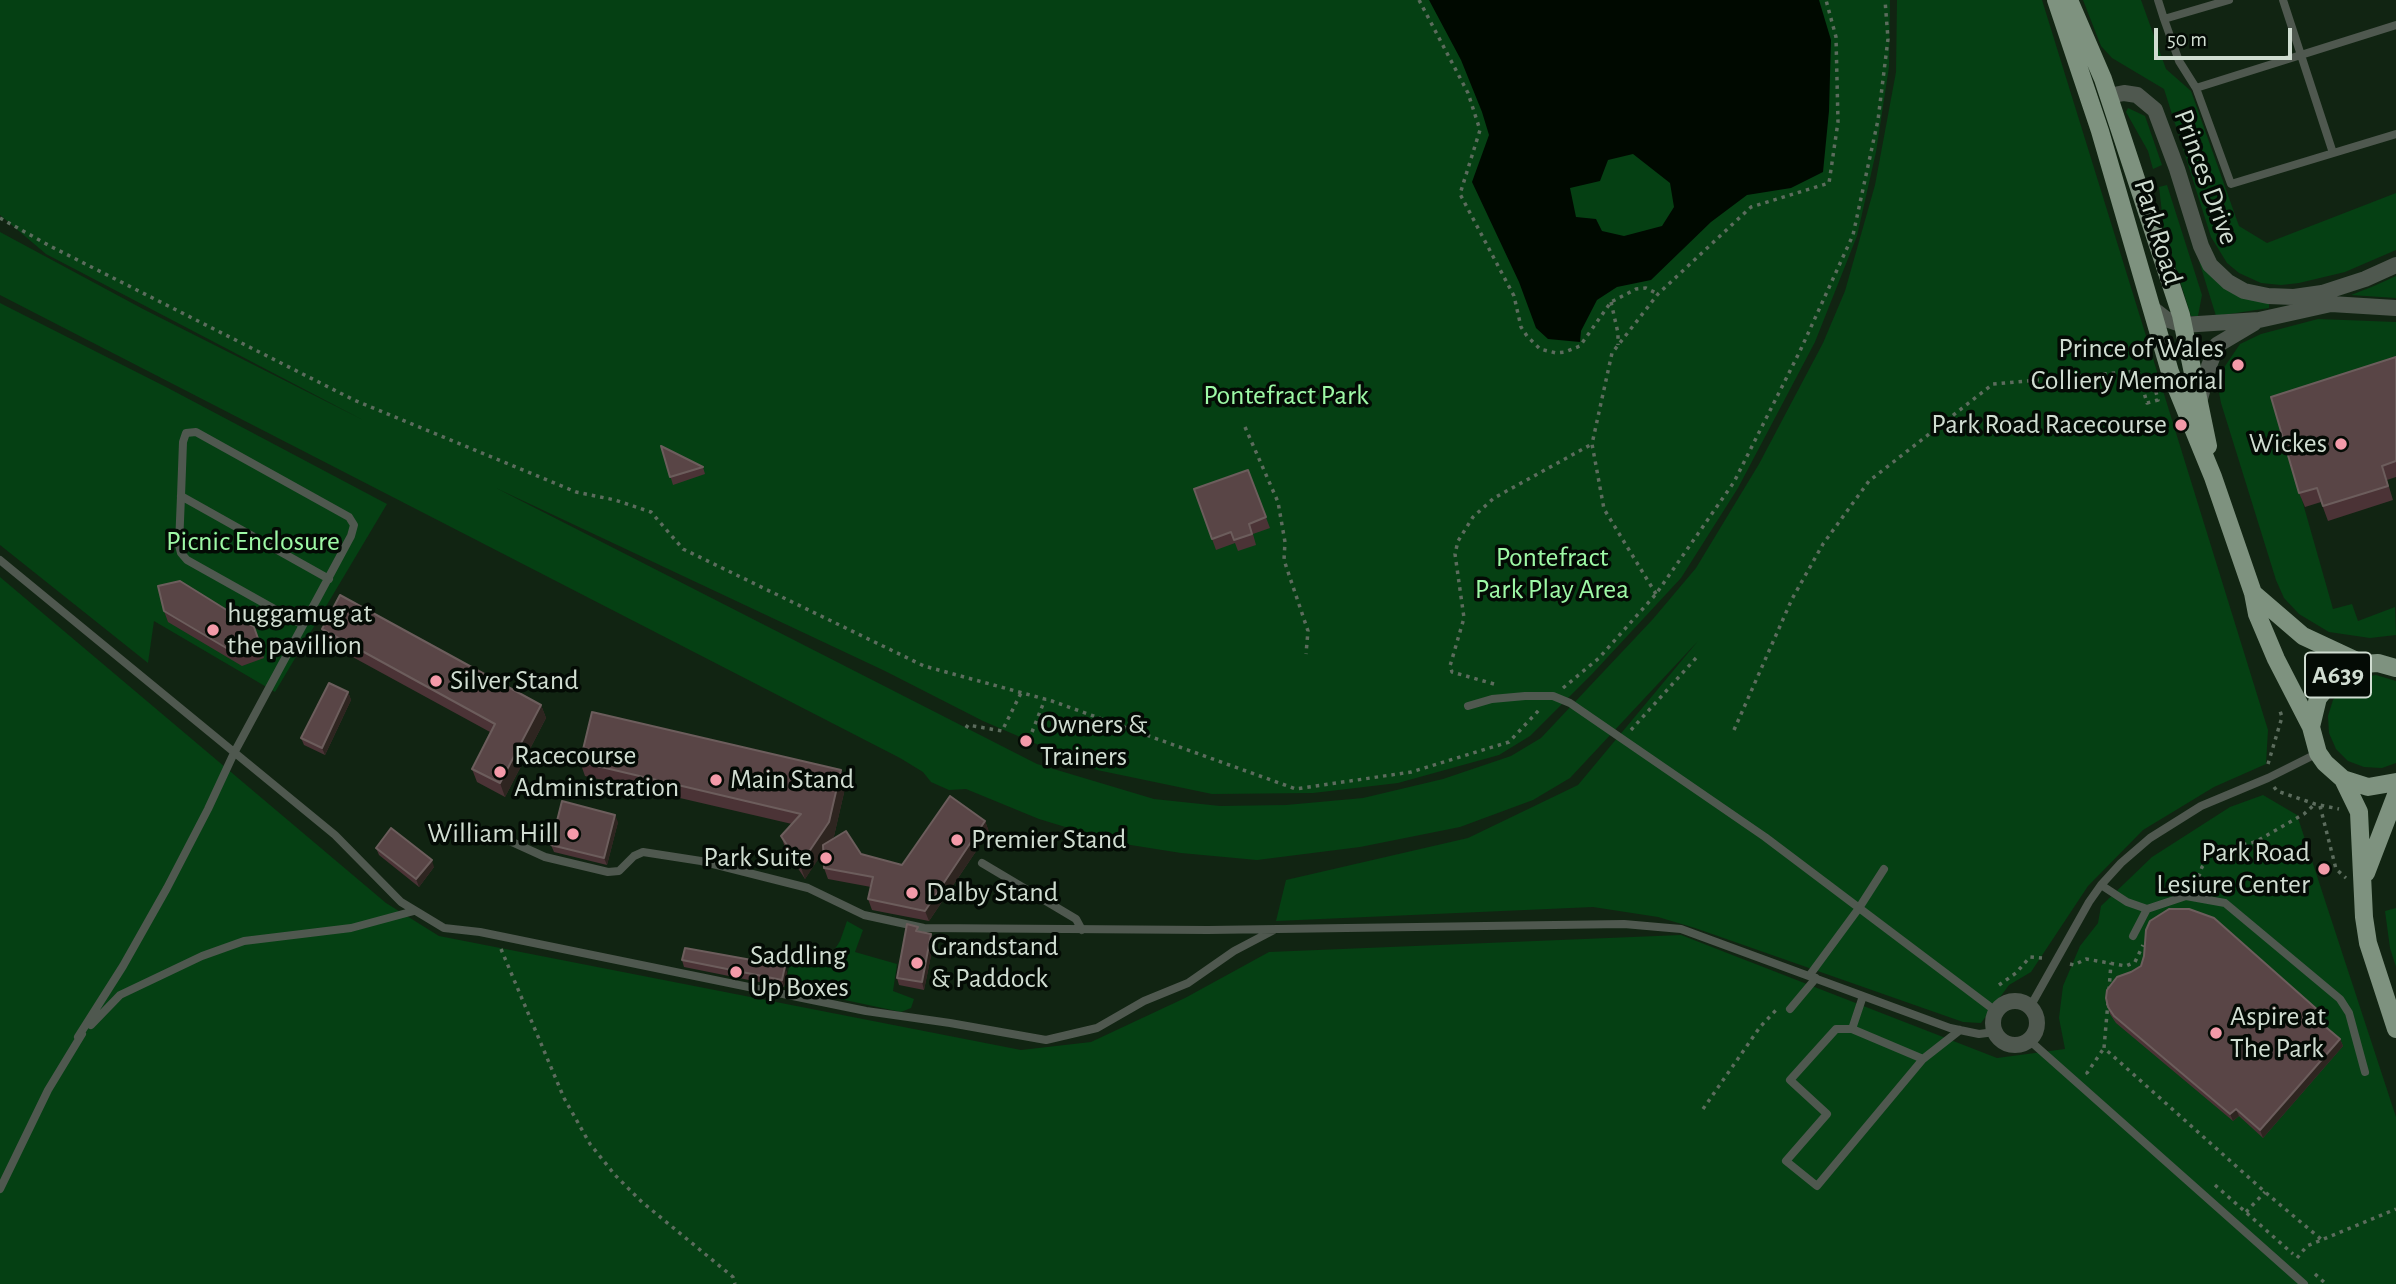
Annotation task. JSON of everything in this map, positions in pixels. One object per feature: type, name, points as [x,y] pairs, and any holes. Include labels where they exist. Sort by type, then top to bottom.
[{"type":"main road","name":"Park Road","points":[[2056,0],[2101,131],[2170,372],[2213,477],[2253,593],[2257,614],[2276,659],[2311,727],[2318,753],[2343,779],[2359,813],[2362,887],[2368,943],[2396,1029]]},
{"type":"main road","name":"Park Road","points":[[2069,0],[2112,90],[2183,326],[2200,399],[2213,477]]},
{"type":"main road","points":[[2101,131],[2101,118],[2112,90]]},
{"type":"main road","points":[[2253,593],[2303,636],[2370,664]]},
{"type":"main road","name":"A639","points":[[2311,727],[2313,712],[2325,686],[2342,672],[2370,664],[2396,668]]},
{"type":"main road","points":[[2343,779],[2368,787],[2396,782]]},
{"type":"main road","name":"Park Road","points":[[2362,887],[2368,864],[2396,795]]},
{"type":"street","name":"Princes Drive","points":[[2112,90],[2137,95],[2155,110],[2178,169],[2201,246],[2210,265],[2228,282],[2244,291],[2268,296],[2294,297],[2322,293],[2365,279],[2396,265]]},
{"type":"street","points":[[2153,309],[2166,319],[2183,326],[2259,320],[2331,304],[2396,308]]},
{"type":"street","points":[[2200,399],[2217,345],[2259,320]]},
{"type":"street","points":[[2008,1003],[2023,1003],[2037,1020],[2034,1035],[2023,1044],[2010,1044],[1999,1038],[1993,1025],[1997,1012],[2008,1003]]},
{"type":"lane","points":[[2158,0],[2179,61],[2196,89],[2231,184],[2396,134]]},
{"type":"lane","points":[[2164,19],[2229,0]]},
{"type":"lane","points":[[2283,0],[2333,153]]},
{"type":"lane","points":[[2196,89],[2396,25]]},
{"type":"lane","points":[[0,1189],[48,1090],[123,966],[208,809],[234,753],[351,536],[354,525],[349,517],[196,432],[186,433],[183,442],[179,545],[187,560],[303,625]]},
{"type":"lane","points":[[181,496],[328,579]]},
{"type":"lane","points":[[0,560],[334,835],[401,902],[444,928],[497,936],[866,1011],[1046,1040],[1097,1028],[1144,1001],[1188,983],[1234,951],[1276,928]]},
{"type":"lane","points":[[2370,664],[2396,656]]},
{"type":"lane","points":[[1468,706],[1512,697],[1553,696],[1570,703],[1765,837],[1997,1012]]},
{"type":"lane","points":[[2029,1007],[2101,885],[2150,838],[2201,806],[2268,778],[2318,753]]},
{"type":"lane","points":[[501,837],[545,857],[608,873],[619,871],[634,856],[643,852],[701,861],[808,888],[871,917],[924,928],[1082,930],[1624,924],[1681,929],[1960,1030],[1979,1034],[1995,1032]]},
{"type":"lane","points":[[982,863],[1076,919],[1082,930]]},
{"type":"lane","points":[[1790,1009],[1884,869]]},
{"type":"lane","points":[[2101,885],[2127,902],[2147,909],[2186,896],[2225,903],[2340,999],[2349,1013],[2365,1072]]},
{"type":"lane","points":[[2133,936],[2147,909]]},
{"type":"lane","points":[[78,1038],[120,995],[202,956],[244,941],[351,928],[414,911]]},
{"type":"lane","points":[[1852,1029],[1863,996]]},
{"type":"lane","points":[[1923,1059],[1852,1029],[1836,1029],[1790,1080],[1827,1114],[1786,1161],[1816,1186],[1923,1059],[1960,1030]]},
{"type":"lane","points":[[2029,1040],[2304,1284]]},
{"type":"path","points":[[1419,0],[1468,93],[1480,130],[1460,194],[1514,296],[1521,327],[1540,349],[1565,352],[1580,346],[1611,302],[1636,289],[1646,288],[1658,294]]},
{"type":"path","points":[[1656,594],[1604,509],[1592,444],[1612,353],[1658,294],[1751,207],[1829,183],[1838,122],[1838,98],[1836,37],[1826,0]]},
{"type":"path","points":[[0,218],[354,400],[576,492],[615,500],[651,512],[683,549],[924,666],[1045,699],[1296,789],[1411,772],[1509,742],[1553,696],[1599,658],[1656,594],[1734,482],[1800,351],[1853,235],[1878,120],[1888,39],[1885,0]]},
{"type":"path","points":[[1611,302],[1618,333],[1618,347]]},
{"type":"path","points":[[1734,730],[1792,599],[1823,544],[1868,481],[1993,384],[2138,371],[2147,403],[2158,400],[2153,379]]},
{"type":"path","points":[[1245,427],[1278,502],[1285,542],[1284,559],[1308,631],[1306,654]]},
{"type":"path","points":[[1512,697],[1505,688],[1452,672],[1450,666],[1464,618],[1455,554],[1458,541],[1473,517],[1494,498],[1592,444]]},
{"type":"path","points":[[1623,740],[1696,658]]},
{"type":"path","points":[[966,728],[968,725],[1002,731],[1021,693]]},
{"type":"path","points":[[1032,732],[1045,699]]},
{"type":"path","points":[[2278,704],[2282,717],[2268,765],[2268,778],[2277,791],[2320,806],[2336,869]]},
{"type":"path","points":[[2195,897],[2196,880],[2202,867],[2216,851],[2255,842],[2304,814],[2315,804]]},
{"type":"path","points":[[497,936],[564,1098],[590,1144],[642,1202],[733,1277],[735,1284]]},
{"type":"path","points":[[1999,985],[2016,973],[2030,957],[2056,960]]},
{"type":"path","points":[[2096,1081],[2087,1073],[2104,1048],[2111,963]]},
{"type":"path","points":[[1703,1109],[1760,1027],[1778,1008]]},
{"type":"path","points":[[2104,1048],[2322,1240]]},
{"type":"path","points":[[2215,1185],[2326,1284]]},
{"type":"path","points":[[2246,1212],[2265,1192]]},
{"type":"path","points":[[2297,1258],[2307,1246],[2396,1209]]},
{"type":"green space","name":"Pontefract Park","points":[[0,0],[1890,0],[1889,67],[1876,152],[1857,236],[1815,342],[1738,488],[1681,578],[1530,736],[1499,755],[1398,783],[1313,793],[1212,794],[1097,770],[983,721],[885,671],[496,488],[1037,764],[1154,799],[1220,806],[1286,805],[1363,798],[1443,779],[1511,756],[1541,738],[1653,619],[1696,568],[1759,464],[1823,343],[1845,291],[1875,185],[1896,72],[1897,0],[2042,0],[2268,730],[2266,764],[2214,787],[2143,830],[2088,886],[2031,972],[2009,985],[1981,1023],[1963,1022],[1695,928],[1658,917],[1593,907],[1276,921],[1286,880],[1468,838],[1578,785],[1698,641],[1570,778],[1533,800],[1460,827],[1360,847],[1257,860],[1181,853],[1118,843],[1039,819],[966,789],[949,790],[931,782],[923,772],[900,758],[0,295],[0,232],[143,309],[363,420],[46,254],[0,215]]},
{"type":"green space","points":[[2083,0],[2141,0],[2166,69],[2191,91],[2239,226],[2267,243],[2396,193],[2396,250],[2345,272],[2299,283],[2261,283],[2239,273],[2227,263],[2211,237],[2164,89],[2112,58],[2101,46]]},
{"type":"green space","points":[[2128,108],[2145,116],[2162,165],[2153,169],[2148,151],[2126,112]]},
{"type":"green space","points":[[2167,185],[2202,295],[2198,316],[2191,316],[2164,230],[2159,187]]},
{"type":"green space","points":[[2199,261],[2269,304],[2269,308],[2216,316]]},
{"type":"green space","points":[[2396,276],[2396,298],[2351,295],[2374,286]]},
{"type":"green space","name":"Picnic Enclosure","points":[[0,303],[387,504],[275,692],[154,621],[148,663],[0,545]]},
{"type":"green space","points":[[2318,319],[2396,322],[2396,371],[2277,412],[2333,609],[2352,604],[2358,621],[2395,607],[2396,635],[2370,638],[2329,632],[2299,614],[2284,598],[2221,403],[2218,387],[2221,372],[2240,344],[2261,334]]},
{"type":"green space","points":[[0,577],[386,903],[439,936],[1021,1050],[1091,1042],[1185,998],[1269,952],[1681,935],[1997,1058],[2065,1049],[2059,1018],[2063,986],[2080,946],[2098,923],[2101,906],[2152,857],[2230,807],[2263,795],[2297,815],[2396,1117],[2396,1284],[0,1284]]},
{"type":"green space","points":[[2376,675],[2396,681],[2396,763],[2382,768],[2364,767],[2348,761],[2336,749],[2329,733],[2328,716],[2333,700],[2344,686],[2359,678]]},
{"type":"green space","points":[[2396,908],[2396,967],[2390,948],[2385,911]]},
{"type":"green space","points":[[847,921],[863,930],[855,952],[897,964],[893,991],[914,999],[911,1008],[901,1012],[784,987],[792,956],[824,962],[840,941]]},
{"type":"shaded area","points":[[1429,0],[1819,0],[1831,40],[1829,111],[1823,172],[1791,188],[1747,195],[1711,222],[1651,280],[1617,287],[1597,300],[1581,331],[1580,342],[1548,339],[1536,328],[1519,282],[1472,182],[1489,135],[1461,60]],"holes":[[[1633,154],[1670,183],[1674,207],[1662,226],[1624,236],[1602,231],[1596,219],[1576,217],[1570,188],[1600,181],[1608,160]]]},
{"type":"building","name":"Wickes","points":[[2396,357],[2396,461],[2382,466],[2388,486],[2323,506],[2317,488],[2299,493],[2271,397]]},
{"type":"building","points":[[661,446],[703,467],[670,477]]},
{"type":"building","points":[[1248,470],[1266,517],[1249,524],[1252,534],[1234,540],[1231,532],[1212,539],[1194,489]]},
{"type":"building","name":"huggamug at the pavillion","points":[[180,581],[254,627],[261,647],[238,655],[164,611],[158,586]]},
{"type":"building","name":"Silver Stand","points":[[340,595],[541,705],[500,783],[472,769],[495,724],[322,629]]},
{"type":"building","points":[[329,683],[348,692],[322,748],[301,738]]},
{"type":"building","name":"Main Stand","points":[[592,712],[841,770],[829,822],[800,865],[781,836],[801,814],[580,762]]},
{"type":"building","points":[[950,796],[985,821],[925,911],[868,899],[873,877],[824,868],[823,845],[846,831],[861,854],[902,865]]},
{"type":"building","points":[[562,801],[615,815],[604,858],[551,845]]},
{"type":"building","points":[[391,828],[432,860],[416,879],[376,848]]},
{"type":"building","points":[[2169,909],[2189,909],[2214,918],[2320,1012],[2315,1018],[2340,1039],[2260,1130],[2236,1109],[2230,1114],[2114,1016],[2108,1007],[2107,990],[2117,977],[2141,966],[2146,930],[2150,921]]},
{"type":"building","name":"Grandstand & Paddock","points":[[907,924],[918,927],[916,931],[931,934],[922,982],[897,978]]},
{"type":"building","points":[[685,948],[785,966],[782,980],[682,960]]},
{"type":"place","name":"Prince of Wales Colliery Memorial","points":[[2238,365]]},
{"type":"place","name":"Park Road Racecourse","points":[[2181,425]]},
{"type":"place","name":"Wickes","points":[[2341,444]]},
{"type":"place","name":"huggamug at the pavillion","points":[[213,630]]},
{"type":"place","name":"Silver Stand","points":[[436,681]]},
{"type":"place","name":"Owners & Trainers","points":[[1026,741]]},
{"type":"place","name":"Racecourse Administration","points":[[500,772]]},
{"type":"place","name":"Main Stand","points":[[716,780]]},
{"type":"place","name":"William Hill","points":[[573,834]]},
{"type":"place","name":"Premier Stand","points":[[957,840]]},
{"type":"place","name":"Park Suite","points":[[826,858]]},
{"type":"place","name":"Park Road Lesiure Center","points":[[2324,869]]},
{"type":"place","name":"Dalby Stand","points":[[912,893]]},
{"type":"place","name":"Grandstand & Paddock","points":[[917,963]]},
{"type":"place","name":"Saddling Up Boxes","points":[[736,972]]},
{"type":"place","name":"Aspire at The Park","points":[[2216,1033]]},
{"type":"park label","name":"Pontefract Park Play Area","points":[[1552,574]]}]
